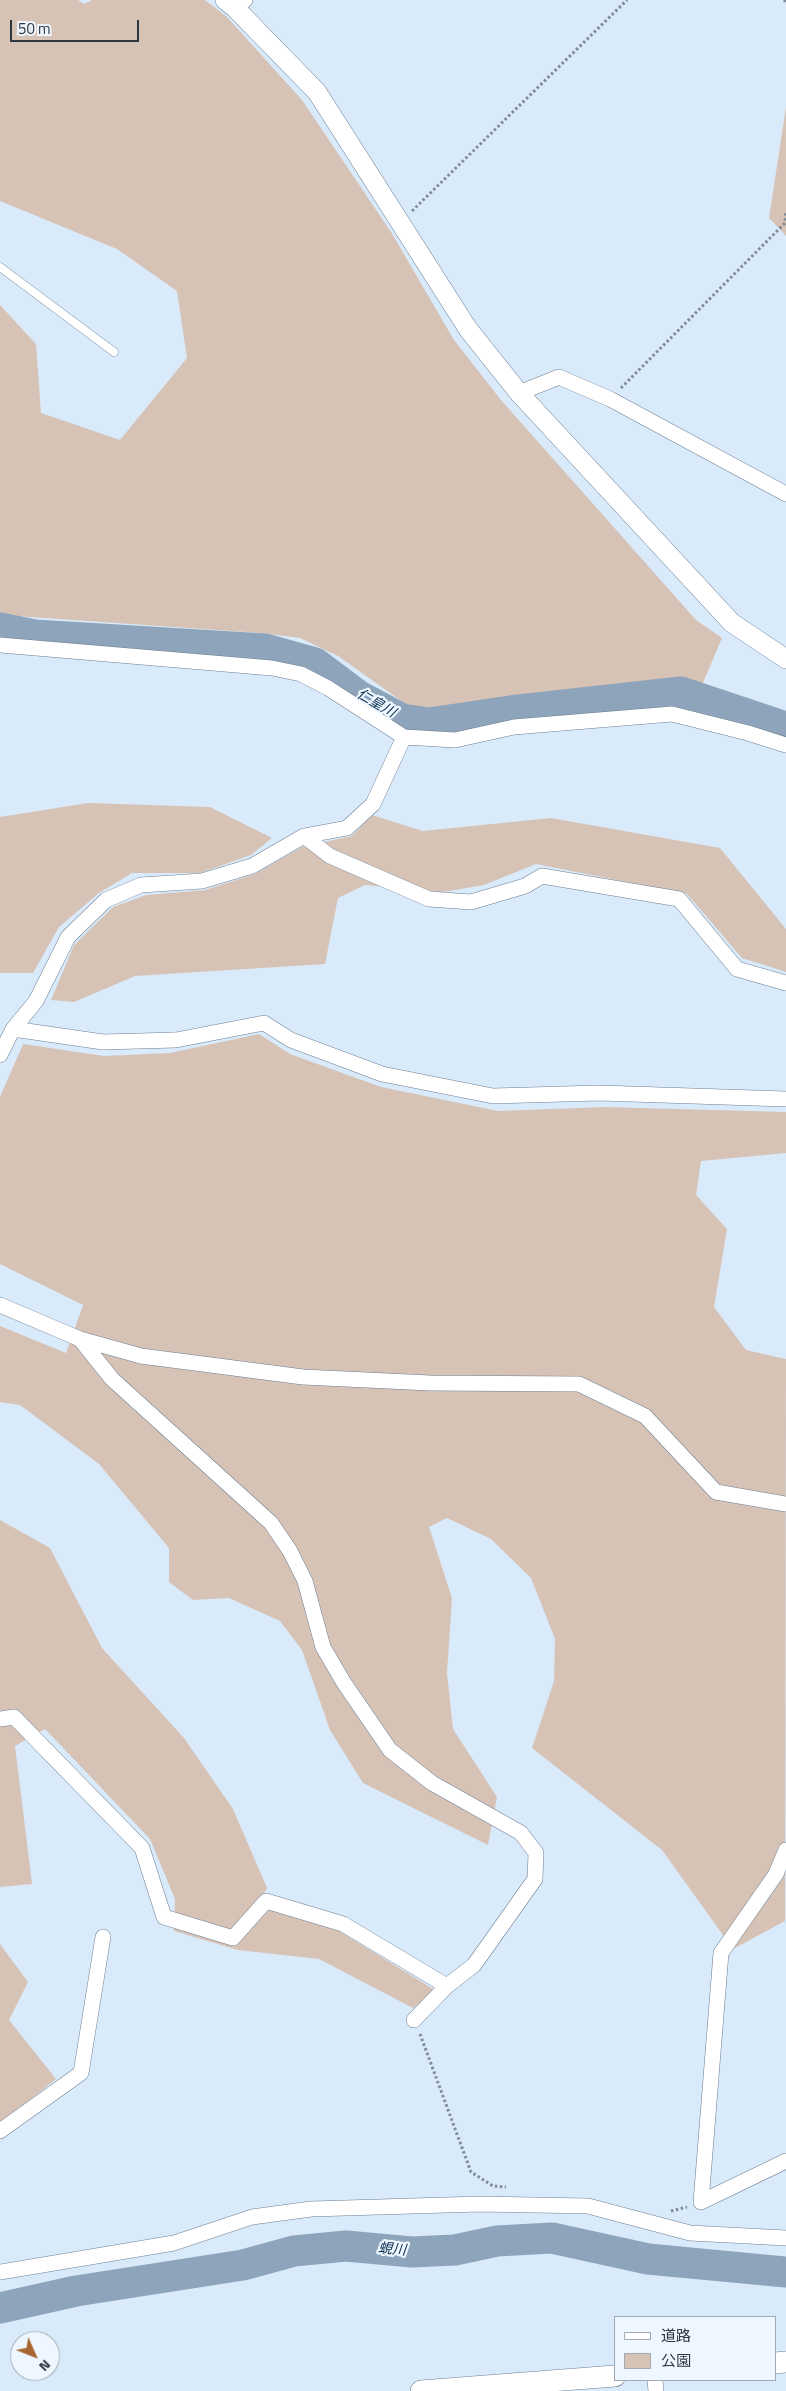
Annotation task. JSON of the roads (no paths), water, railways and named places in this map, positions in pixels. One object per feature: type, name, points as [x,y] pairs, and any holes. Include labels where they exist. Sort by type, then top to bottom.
[{"type":"main road","points":[[421,2391],[614,2376]]},
{"type":"street","points":[[236,3],[317,92],[468,329],[519,393],[732,623],[786,659]]},
{"type":"street","points":[[519,393],[559,377],[610,399],[786,494]]},
{"type":"street","points":[[0,645],[272,668],[301,674],[328,688],[404,737],[455,740],[514,728],[672,714],[748,733],[786,745]]},
{"type":"street","points":[[0,1055],[13,1029],[36,1002],[68,937],[106,900],[141,885],[202,880],[252,866],[304,836],[347,828],[373,804],[404,737]]},
{"type":"street","points":[[304,836],[330,856],[429,899],[471,902],[525,886],[542,876],[679,900],[737,969],[786,983]]},
{"type":"street","points":[[13,1029],[102,1042],[176,1040],[264,1023],[291,1040],[382,1074],[493,1096],[599,1093],[786,1099]]},
{"type":"street","points":[[0,1305],[80,1339],[141,1356],[303,1377],[430,1383],[578,1384],[645,1416],[716,1492],[786,1504]]},
{"type":"street","points":[[80,1339],[112,1379],[271,1523],[290,1551],[305,1582],[323,1647],[344,1683],[390,1750],[432,1783],[520,1833],[536,1853],[535,1878],[474,1965],[447,1986],[414,2020]]},
{"type":"street","points":[[0,1719],[14,1717],[142,1848],[164,1917],[233,1938],[266,1901],[343,1924],[447,1986]]},
{"type":"street","points":[[786,1850],[776,1874],[721,1953],[701,2202],[786,2161]]},
{"type":"street","points":[[0,2131],[81,2073],[103,1937]]},
{"type":"street","points":[[0,2272],[174,2243],[252,2217],[310,2209],[480,2204],[588,2206],[690,2233],[786,2238]]},
{"type":"lane","points":[[0,267],[114,352]]},
{"type":"waterway","name":"仁皇川","points":[[0,628],[35,635],[265,649],[315,663],[359,696],[402,719],[429,723],[510,711],[681,692],[786,727]]},
{"type":"waterway","name":"蜆川","points":[[0,2308],[76,2291],[243,2265],[294,2251],[346,2246],[412,2252],[455,2250],[497,2241],[552,2238],[648,2259],[786,2272]]}]
